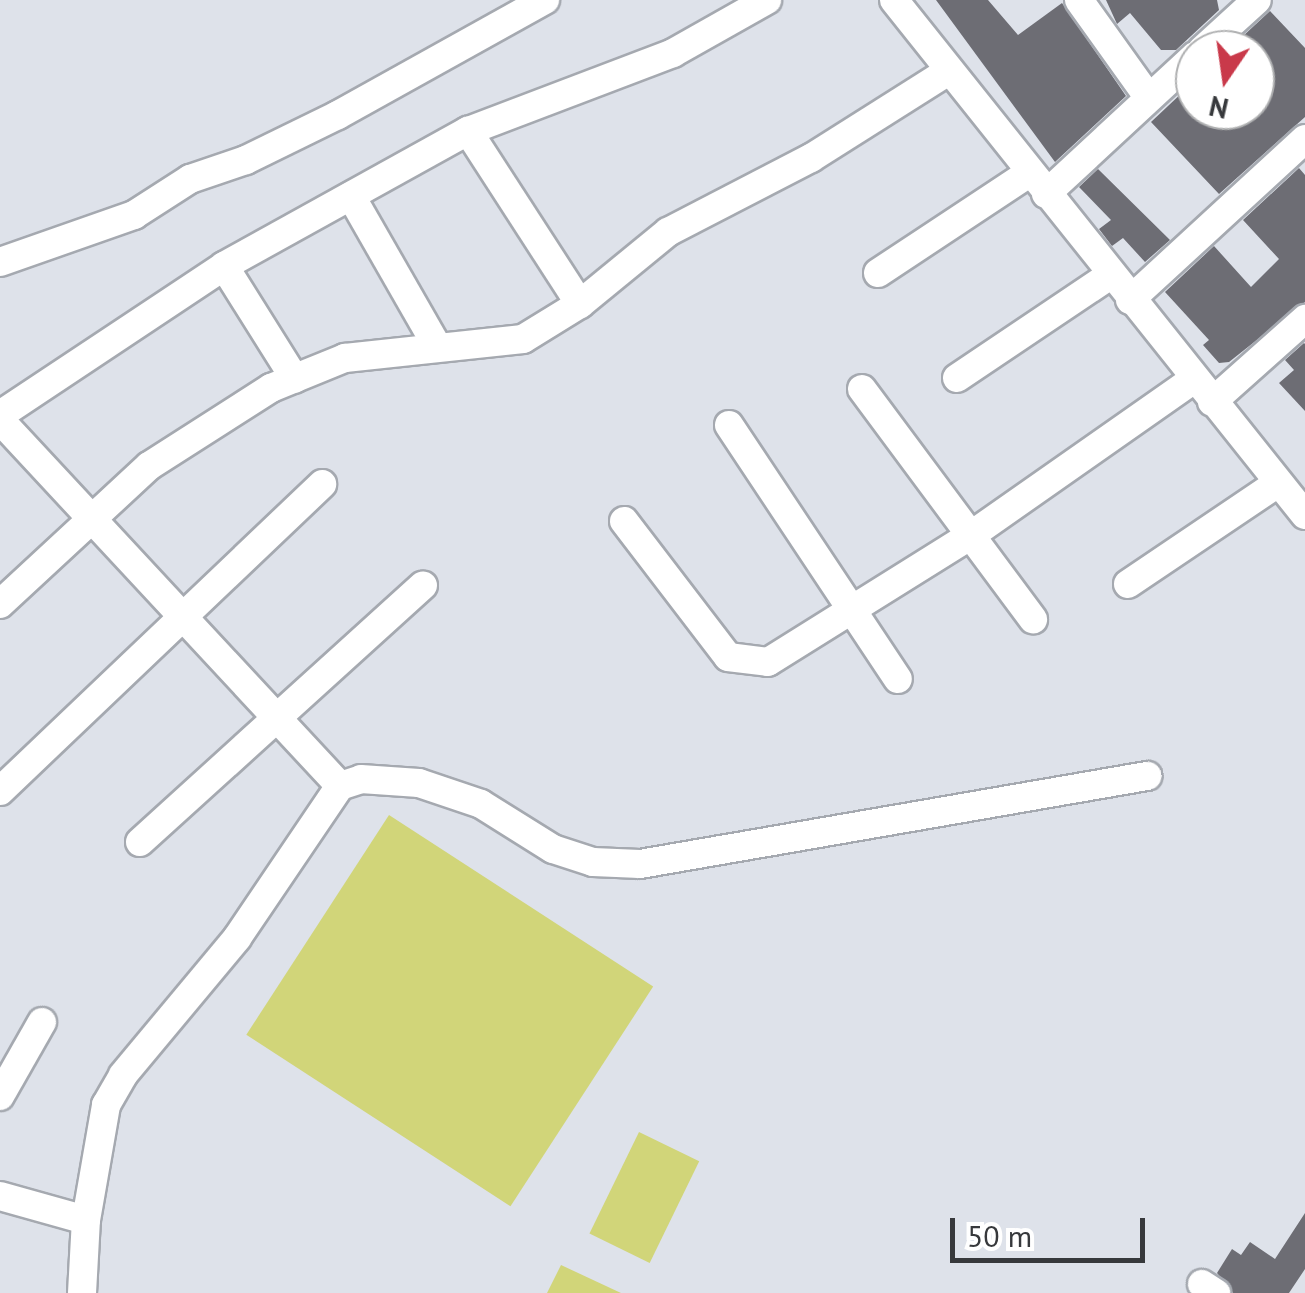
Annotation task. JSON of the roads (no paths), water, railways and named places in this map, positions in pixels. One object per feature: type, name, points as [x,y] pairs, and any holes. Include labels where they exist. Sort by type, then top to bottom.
[{"type":"street","points":[[0,262],[134,215],[190,180],[338,115],[545,0]]},
{"type":"street","points":[[340,786],[0,418],[224,266],[468,132],[673,53],[767,0]]},
{"type":"street","points":[[894,0],[1037,184],[1305,515]]},
{"type":"street","points":[[1079,0],[1150,98]]},
{"type":"street","points":[[1224,30],[1256,0]]},
{"type":"street","points":[[0,604],[90,518],[207,424],[345,358],[523,339],[580,304],[668,232],[811,158],[948,72]]},
{"type":"street","points":[[878,274],[1037,184],[1175,75]]},
{"type":"street","points":[[468,132],[580,304]]},
{"type":"street","points":[[1130,300],[1305,139]]},
{"type":"street","points":[[351,196],[438,346]]},
{"type":"street","points":[[224,266],[295,379]]},
{"type":"street","points":[[957,378],[1110,275]]},
{"type":"street","points":[[1212,402],[1305,319]]},
{"type":"street","points":[[624,522],[728,657],[768,662],[970,536],[1194,379]]},
{"type":"street","points":[[862,389],[1032,619]]},
{"type":"street","points":[[729,424],[898,678]]},
{"type":"street","points":[[1128,584],[1278,483]]},
{"type":"street","points":[[0,792],[322,484]]},
{"type":"street","points":[[140,842],[423,585]]},
{"type":"street","points":[[82,1293],[86,1220],[99,1128],[123,1074],[238,938],[340,786],[362,779],[418,784],[480,804],[553,849],[592,862],[640,864],[1147,776]]},
{"type":"street","points":[[0,1096],[42,1022]]},
{"type":"street","points":[[0,1196],[86,1220]]}]
